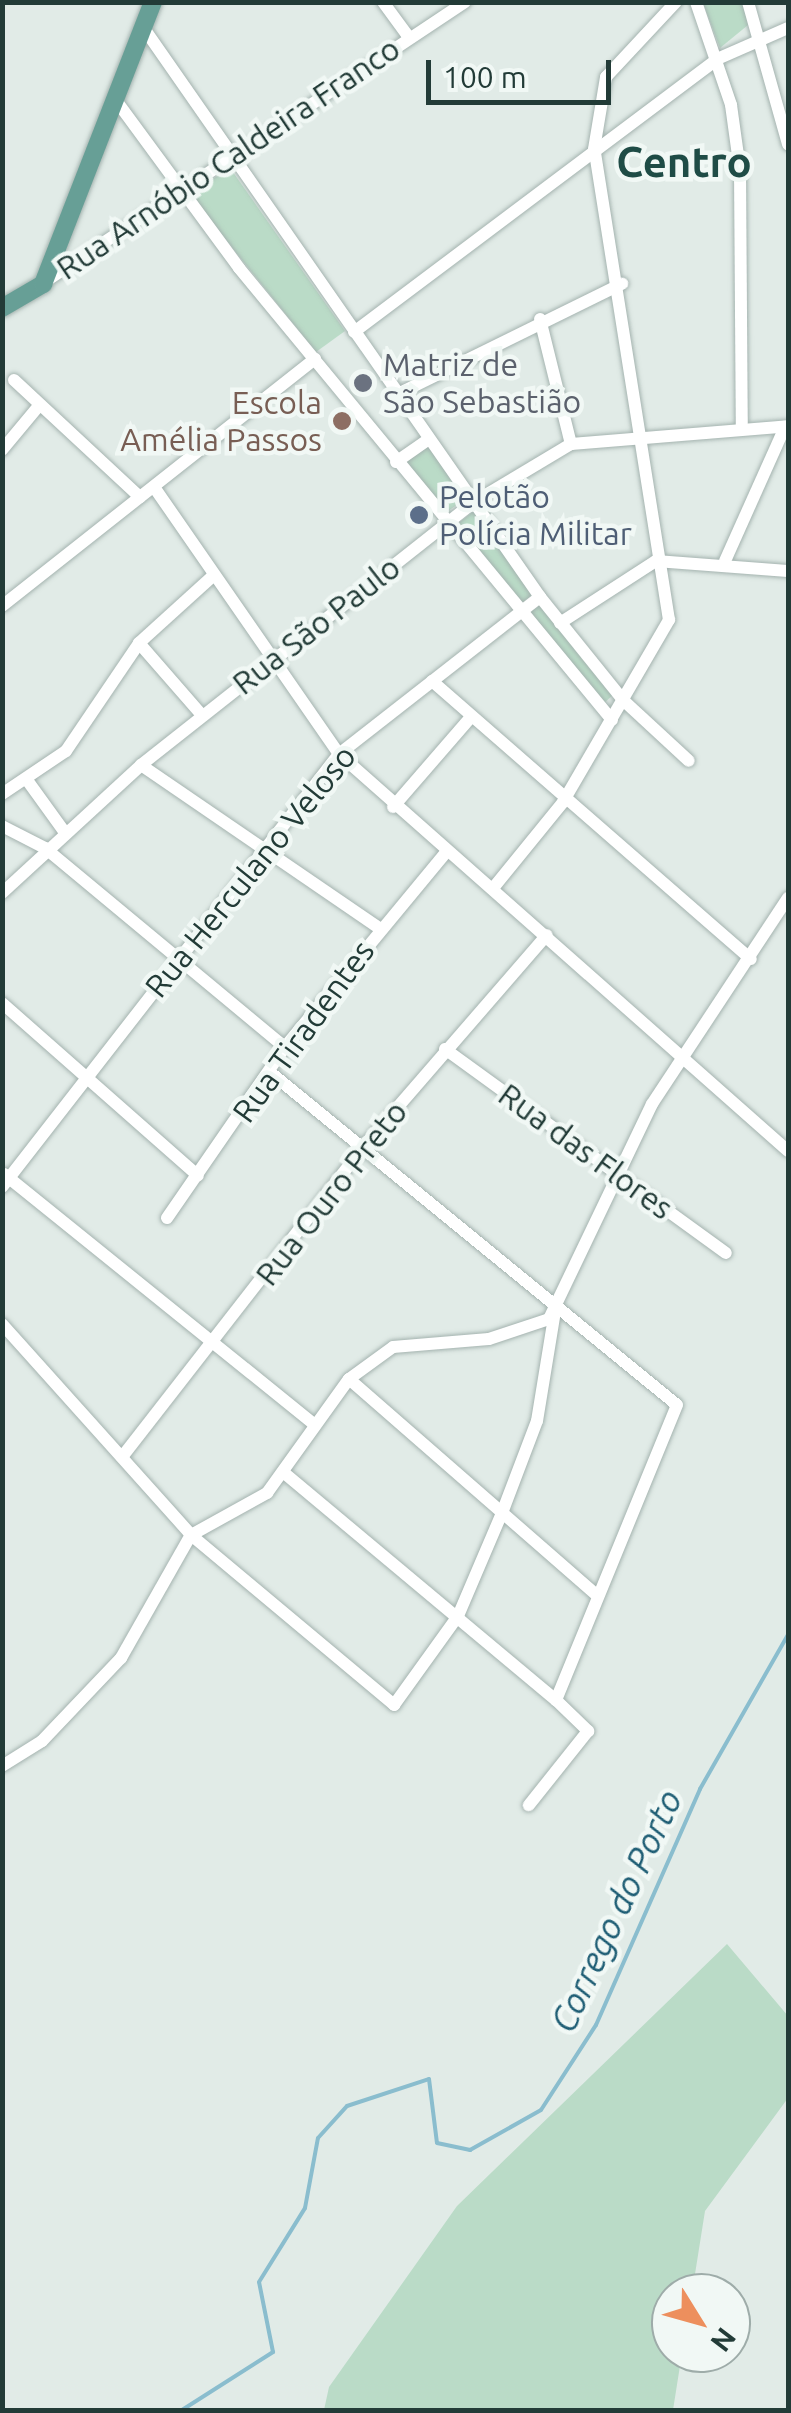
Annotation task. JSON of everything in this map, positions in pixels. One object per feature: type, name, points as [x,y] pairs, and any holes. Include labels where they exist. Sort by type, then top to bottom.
[{"type":"main road","points":[[2,308],[42,284],[153,2]]},
{"type":"street","points":[[383,2],[408,36]]},
{"type":"street","name":"Rua Arnóbio Caldeira Franco","points":[[42,284],[408,36],[466,2]]},
{"type":"street","points":[[494,888],[563,802],[668,620],[656,561],[622,284],[594,149],[606,78],[676,2]]},
{"type":"street","points":[[696,2],[717,59],[743,209],[742,429]]},
{"type":"street","points":[[748,2],[788,144]]},
{"type":"street","points":[[143,28],[229,157],[560,623],[624,701],[689,762]]},
{"type":"street","points":[[354,332],[717,59],[756,36],[788,28]]},
{"type":"street","points":[[115,99],[396,462],[612,720]]},
{"type":"street","points":[[398,394],[540,319],[622,284]]},
{"type":"street","points":[[540,319],[571,444]]},
{"type":"street","points":[[2,606],[315,359]]},
{"type":"street","points":[[14,380],[37,408],[140,497]]},
{"type":"street","points":[[2,450],[37,408]]},
{"type":"street","points":[[725,561],[786,426]]},
{"type":"street","name":"Rua São Paulo","points":[[2,893],[63,830],[201,714],[474,502],[571,444],[640,433],[786,426]]},
{"type":"street","points":[[396,462],[429,439]]},
{"type":"street","points":[[154,486],[339,754],[393,806],[686,1055],[788,1152]]},
{"type":"street","points":[[560,623],[656,561],[725,561],[788,571]]},
{"type":"street","points":[[2,794],[66,751],[139,644],[213,576]]},
{"type":"street","name":"Rua Herculano Veloso","points":[[4,1179],[339,754],[540,596]]},
{"type":"street","points":[[139,644],[201,714]]},
{"type":"street","points":[[432,680],[563,802],[752,959]]},
{"type":"street","points":[[393,806],[470,718]]},
{"type":"street","points":[[141,764],[267,846],[378,927]]},
{"type":"street","points":[[27,780],[63,830]]},
{"type":"street","points":[[2,826],[45,848],[175,961],[285,1047]]},
{"type":"street","name":"Rua Tiradentes","points":[[168,1218],[271,1073],[285,1047],[378,927],[447,852]]},
{"type":"street","points":[[2,1766],[42,1741],[121,1658],[191,1535],[267,1493],[350,1380],[392,1347],[488,1339],[549,1319],[615,1171],[788,898]]},
{"type":"street","name":"Rua Ouro Preto","points":[[122,1457],[212,1347],[364,1146],[546,935]]},
{"type":"street","points":[[2,1003],[198,1176]]},
{"type":"street","name":"Rua das Flores","points":[[445,1049],[726,1253]]},
{"type":"street","points":[[271,1073],[677,1405],[556,1700]]},
{"type":"street","points":[[4,1179],[314,1424]]},
{"type":"street","points":[[2,1324],[191,1535],[394,1706],[458,1616],[502,1514],[537,1421],[556,1305]]},
{"type":"street","points":[[350,1380],[598,1596]]},
{"type":"street","points":[[283,1472],[458,1616],[588,1732],[528,1805]]},
{"type":"green space","points":[[703,3],[743,3],[748,25],[720,48]]},
{"type":"green space","points":[[230,168],[345,331],[316,352],[189,194]]},
{"type":"green space","points":[[428,446],[464,500],[443,514],[406,461]]},
{"type":"green space","points":[[474,511],[534,593],[519,606],[456,525]]},
{"type":"green space","points":[[540,602],[614,694],[603,704],[526,613]]},
{"type":"green space","points":[[727,1944],[788,2016],[788,2098],[705,2211],[695,2273],[651,2273],[651,2373],[679,2373],[673,2410],[324,2410],[329,2387],[457,2206]]},
{"type":"waterway","name":"Corrego do Porto","points":[[182,2410],[273,2352],[259,2282],[305,2208],[318,2138],[347,2106],[429,2079],[437,2143],[470,2150],[541,2110],[596,2025],[700,1789],[788,1635]]},
{"type":"place","name":"Matriz de São Sebastião","points":[[363,383]]},
{"type":"place","name":"Escola Amélia Passos","points":[[342,421]]},
{"type":"place","name":"Pelotão Polícia Militar","points":[[419,515]]},
{"type":"district","name":"Centro","points":[[684,162]]}]
